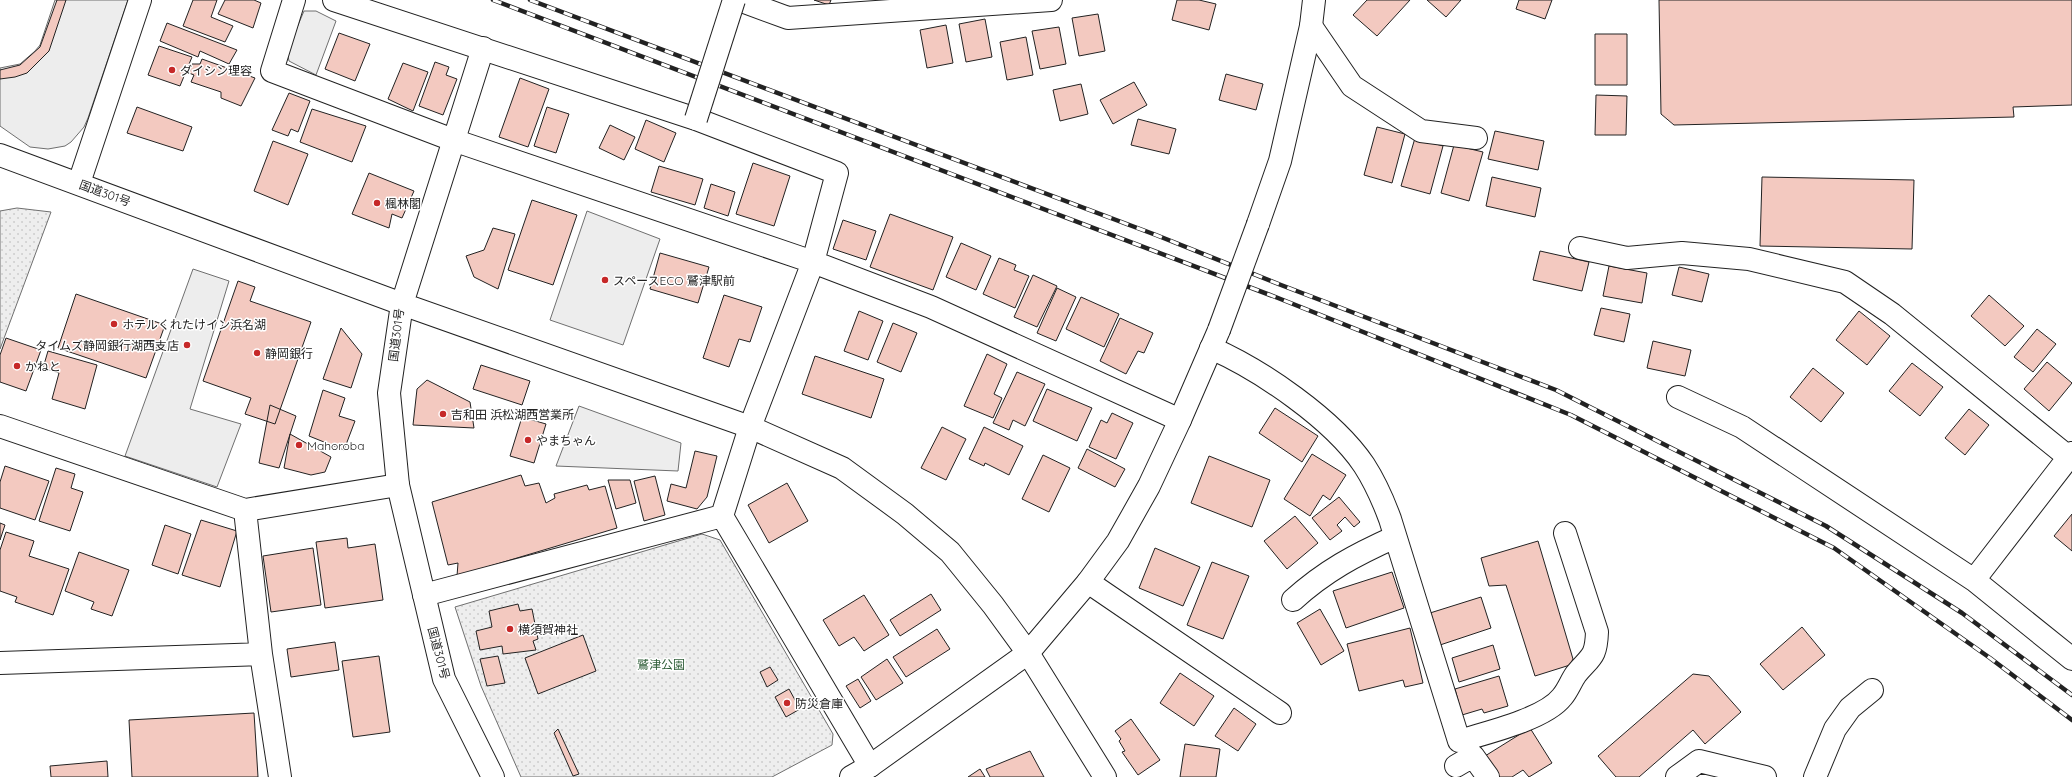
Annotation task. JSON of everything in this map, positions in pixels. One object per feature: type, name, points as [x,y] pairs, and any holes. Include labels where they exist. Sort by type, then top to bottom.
[{"type":"main road","points":[[79,183],[140,0]]},
{"type":"main road","points":[[294,0],[272,71],[452,140],[813,262],[931,307],[1180,420]]},
{"type":"main road","points":[[334,0],[696,119],[837,173],[813,262],[750,427],[722,516],[870,766]]},
{"type":"main road","points":[[696,119],[734,0]]},
{"type":"main road","points":[[739,0],[788,18],[912,8],[1051,0]]},
{"type":"main road","points":[[851,777],[870,766],[1028,653],[1088,582],[1118,541],[1149,486],[1180,420],[1215,339],[1258,224],[1280,161],[1311,26],[1314,0]]},
{"type":"main road","points":[[1311,26],[1352,86],[1421,131],[1476,138]]},
{"type":"main road","points":[[483,48],[452,140],[402,304],[750,427],[842,468],[904,514],[950,552],[993,605],[1028,653],[1105,777]]},
{"type":"main road","name":"国道301号","points":[[0,155],[79,183],[402,304],[388,393],[398,485],[444,679],[493,777]]},
{"type":"main road","points":[[1580,248],[1627,258],[1682,253],[1749,259],[1845,282],[1892,314],[2071,456],[1974,580]]},
{"type":"main road","points":[[1215,339],[1233,358],[1270,381],[1304,405],[1345,441],[1363,464],[1375,483],[1384,502],[1460,742],[1515,724],[1551,707],[1562,698],[1576,674],[1590,661],[1596,648],[1597,632],[1565,533]]},
{"type":"main road","points":[[1678,397],[1742,427],[1974,580],[2072,659]]},
{"type":"main road","points":[[0,426],[245,510],[398,485]]},
{"type":"main road","points":[[245,510],[261,654],[280,777]]},
{"type":"main road","points":[[424,595],[722,516]]},
{"type":"main road","points":[[1293,600],[1314,581],[1333,568],[1395,537]]},
{"type":"main road","points":[[1088,582],[1280,713]]},
{"type":"main road","points":[[0,663],[261,654]]},
{"type":"main road","points":[[1815,777],[1835,729],[1850,708],[1872,690]]},
{"type":"main road","points":[[1456,766],[1473,756],[1488,777]]},
{"type":"main road","points":[[1677,777],[1699,761],[1766,777]]},
{"type":"green space","points":[[17,208],[51,212],[0,349],[0,211]]},
{"type":"green space","name":"鷲津公園","points":[[702,534],[720,540],[833,734],[832,745],[772,777],[521,777],[481,686],[455,607]]},
{"type":"shaded area","points":[[55,0],[128,0],[84,127],[71,142],[65,146],[48,149],[30,147],[0,126],[0,68],[20,64],[40,45]]},
{"type":"shaded area","points":[[304,11],[316,11],[336,21],[316,75],[289,61],[287,51]]},
{"type":"shaded area","name":"スペースECO 鷲津駅前","points":[[587,211],[660,239],[623,345],[550,320]]},
{"type":"shaded area","name":"タイムズ静岡銀行湖西支店","points":[[193,269],[229,281],[190,409],[241,424],[217,487],[125,456]]},
{"type":"shaded area","points":[[579,406],[681,443],[678,471],[556,466]]},
{"type":"building","points":[[57,0],[66,0],[49,51],[27,73],[15,77],[0,79],[0,70],[20,65],[40,47]]},
{"type":"building","points":[[193,0],[217,0],[211,17],[233,26],[225,42],[183,26]]},
{"type":"building","points":[[225,0],[254,0],[261,3],[253,28],[218,14]]},
{"type":"building","points":[[814,0],[831,0],[829,5]]},
{"type":"building","points":[[1177,0],[1199,0],[1216,4],[1209,30],[1172,20]]},
{"type":"building","points":[[1367,0],[1410,0],[1377,36],[1353,15]]},
{"type":"building","points":[[1427,0],[1461,0],[1446,17]]},
{"type":"building","points":[[1519,0],[1552,0],[1545,19],[1516,9]]},
{"type":"building","points":[[1659,0],[2072,0],[2072,105],[2013,107],[2014,117],[1674,125],[1661,114]]},
{"type":"building","points":[[1098,14],[1105,51],[1079,56],[1072,18]]},
{"type":"building","points":[[985,19],[992,57],[966,62],[959,24]]},
{"type":"building","points":[[167,23],[237,50],[229,64],[200,51],[198,57],[160,41]]},
{"type":"building","points":[[946,25],[953,63],[927,68],[920,30]]},
{"type":"building","points":[[1059,27],[1066,64],[1040,69],[1032,31]]},
{"type":"building","points":[[339,33],[370,44],[355,81],[325,69]]},
{"type":"building","points":[[1595,34],[1627,34],[1627,85],[1595,85]]},
{"type":"building","points":[[1026,37],[1033,75],[1007,80],[1000,42]]},
{"type":"building","points":[[159,46],[192,57],[180,86],[148,75]]},
{"type":"building","points":[[202,59],[255,78],[241,106],[221,98],[221,92],[191,82],[194,75],[189,73],[192,64],[200,64]]},
{"type":"building","points":[[435,62],[449,67],[446,75],[457,79],[443,115],[419,106]]},
{"type":"building","points":[[403,63],[428,72],[413,111],[388,99]]},
{"type":"building","points":[[1226,74],[1263,84],[1256,110],[1219,100]]},
{"type":"building","points":[[520,78],[549,89],[528,147],[499,137]]},
{"type":"building","points":[[1134,82],[1147,105],[1113,124],[1100,100]]},
{"type":"building","points":[[1081,84],[1088,114],[1060,121],[1053,90]]},
{"type":"building","points":[[289,93],[310,101],[298,132],[291,129],[288,136],[272,130]]},
{"type":"building","points":[[1596,95],[1627,96],[1626,135],[1595,135]]},
{"type":"building","points":[[137,107],[192,127],[183,151],[127,133]]},
{"type":"building","points":[[547,107],[569,114],[556,153],[534,146]]},
{"type":"building","points":[[312,109],[366,126],[352,162],[300,142]]},
{"type":"building","points":[[1138,119],[1176,129],[1169,154],[1131,145]]},
{"type":"building","points":[[646,120],[676,133],[664,162],[635,149]]},
{"type":"building","points":[[610,125],[635,137],[624,160],[599,148]]},
{"type":"building","points":[[1377,127],[1405,134],[1392,183],[1364,175]]},
{"type":"building","points":[[1495,131],[1544,141],[1538,170],[1488,159]]},
{"type":"building","points":[[1415,138],[1443,146],[1430,194],[1401,186]]},
{"type":"building","points":[[273,141],[308,154],[288,205],[254,191]]},
{"type":"building","points":[[1454,145],[1483,152],[1469,201],[1441,193]]},
{"type":"building","points":[[753,163],[790,176],[774,226],[736,214]]},
{"type":"building","points":[[659,166],[703,179],[695,205],[651,192]]},
{"type":"building","points":[[369,173],[414,191],[402,218],[392,214],[389,228],[352,214]]},
{"type":"building","points":[[1492,177],[1541,188],[1535,217],[1486,206]]},
{"type":"building","points":[[1762,177],[1914,180],[1912,249],[1760,246]]},
{"type":"building","points":[[711,184],[735,192],[728,216],[704,208]]},
{"type":"building","points":[[532,200],[577,215],[553,285],[508,270]]},
{"type":"building","points":[[890,214],[953,237],[933,290],[870,267]]},
{"type":"building","points":[[843,220],[876,231],[866,260],[833,249]]},
{"type":"building","points":[[493,228],[515,234],[498,289],[474,277],[466,256],[484,250]]},
{"type":"building","points":[[961,243],[991,256],[976,290],[946,277]]},
{"type":"building","points":[[1540,251],[1589,262],[1582,291],[1533,280]]},
{"type":"building","points":[[660,253],[709,267],[698,303],[650,289]]},
{"type":"building","points":[[999,258],[1016,265],[1014,270],[1029,276],[1015,308],[983,294]]},
{"type":"building","points":[[1609,266],[1647,273],[1642,303],[1603,296]]},
{"type":"building","points":[[1679,267],[1709,274],[1702,302],[1672,295]]},
{"type":"building","points":[[1033,275],[1057,286],[1037,327],[1014,317]]},
{"type":"building","points":[[238,281],[255,287],[250,301],[311,322],[275,424],[245,414],[251,398],[203,381]]},
{"type":"building","points":[[1057,288],[1076,297],[1056,341],[1037,333]]},
{"type":"building","points":[[76,294],[165,325],[146,378],[58,348]]},
{"type":"building","points":[[724,295],[762,307],[750,342],[739,339],[729,367],[703,358]]},
{"type":"building","points":[[1989,295],[2024,326],[2005,346],[1971,316]]},
{"type":"building","points":[[1081,297],[1119,314],[1104,347],[1066,329]]},
{"type":"building","points":[[1601,308],[1630,314],[1624,342],[1594,335]]},
{"type":"building","points":[[859,311],[883,321],[868,360],[844,351]]},
{"type":"building","points":[[1859,311],[1890,336],[1867,365],[1836,340]]},
{"type":"building","points":[[1120,318],[1153,333],[1144,353],[1138,351],[1126,374],[1100,361]]},
{"type":"building","points":[[893,323],[917,333],[901,372],[877,362]]},
{"type":"building","points":[[341,328],[362,354],[351,388],[323,379]]},
{"type":"building","points":[[2037,329],[2056,344],[2033,372],[2014,357]]},
{"type":"building","points":[[6,338],[41,350],[26,391],[0,382],[0,355]]},
{"type":"building","points":[[1653,341],[1691,350],[1685,376],[1647,368]]},
{"type":"building","points":[[48,351],[97,365],[85,409],[52,399],[59,373],[43,368]]},
{"type":"building","points":[[987,354],[1007,364],[994,394],[1002,398],[993,418],[964,406]]},
{"type":"building","points":[[815,356],[884,379],[871,418],[802,394]]},
{"type":"building","points":[[2047,362],[2072,383],[2049,411],[2024,389]]},
{"type":"building","points":[[1912,363],[1943,387],[1920,416],[1889,391]]},
{"type":"building","points":[[481,365],[530,381],[522,405],[473,389]]},
{"type":"building","points":[[1813,368],[1844,393],[1821,422],[1790,397]]},
{"type":"building","points":[[1017,372],[1045,384],[1025,426],[1013,420],[1009,430],[993,423]]},
{"type":"building","name":"吉和田 浜松湖西営業所","points":[[427,380],[470,402],[474,428],[413,425],[417,389]]},
{"type":"building","points":[[1047,389],[1092,408],[1077,441],[1033,421]]},
{"type":"building","points":[[323,390],[345,398],[339,416],[355,421],[344,450],[309,436]]},
{"type":"building","points":[[270,405],[296,416],[279,468],[259,463]]},
{"type":"building","points":[[1275,408],[1318,436],[1302,462],[1259,433]]},
{"type":"building","points":[[1969,409],[1989,425],[1965,455],[1945,438]]},
{"type":"building","points":[[1112,413],[1133,423],[1116,459],[1089,447],[1101,420],[1107,423]]},
{"type":"building","name":"やまちゃん","points":[[522,417],[546,424],[534,463],[510,456]]},
{"type":"building","points":[[942,427],[966,439],[946,480],[921,468]]},
{"type":"building","points":[[984,427],[1023,446],[1009,475],[985,463],[984,466],[969,459]]},
{"type":"building","name":"Mahoroba","points":[[290,434],[331,457],[325,472],[311,475],[284,468]]},
{"type":"building","points":[[1087,449],[1125,469],[1115,487],[1078,468]]},
{"type":"building","points":[[695,451],[717,456],[707,497],[697,509],[667,501],[671,484],[686,488]]},
{"type":"building","points":[[1312,454],[1346,475],[1330,500],[1323,495],[1310,516],[1284,499]]},
{"type":"building","points":[[1043,455],[1070,468],[1049,512],[1022,499]]},
{"type":"building","points":[[1209,456],[1270,480],[1252,527],[1191,503]]},
{"type":"building","points":[[5,466],[49,481],[35,520],[0,508],[0,482]]},
{"type":"building","points":[[56,468],[75,474],[71,488],[83,492],[70,531],[39,521]]},
{"type":"building","points":[[521,475],[525,486],[539,483],[546,503],[555,498],[554,494],[587,485],[589,490],[605,486],[617,528],[457,576],[458,563],[448,565],[432,502]]},
{"type":"building","points":[[655,476],[665,515],[644,521],[634,481]]},
{"type":"building","points":[[608,480],[630,480],[636,503],[616,509]]},
{"type":"building","points":[[787,483],[808,521],[769,543],[748,505]]},
{"type":"building","points":[[1339,497],[1360,522],[1354,527],[1345,517],[1337,525],[1342,531],[1330,540],[1312,518]]},
{"type":"building","points":[[2072,514],[2072,551],[2054,536]]},
{"type":"building","points":[[1295,516],[1318,543],[1287,569],[1264,541]]},
{"type":"building","points":[[201,520],[237,531],[220,587],[182,575]]},
{"type":"building","points":[[0,523],[5,525],[0,540]]},
{"type":"building","points":[[165,525],[191,534],[178,574],[152,565]]},
{"type":"building","points":[[6,532],[34,541],[29,556],[69,569],[53,615],[15,602],[17,597],[0,591],[0,550]]},
{"type":"building","points":[[347,538],[348,548],[375,544],[383,600],[325,608],[316,542]]},
{"type":"building","points":[[1538,541],[1573,659],[1570,665],[1535,676],[1506,585],[1489,586],[1481,558]]},
{"type":"building","points":[[313,548],[321,605],[271,612],[263,556]]},
{"type":"building","points":[[1155,548],[1200,567],[1183,606],[1139,588]]},
{"type":"building","points":[[79,552],[129,570],[112,616],[91,609],[94,602],[65,591]]},
{"type":"building","points":[[1212,562],[1249,576],[1223,639],[1187,625]]},
{"type":"building","points":[[1392,572],[1404,608],[1346,628],[1333,591]]},
{"type":"building","points":[[931,594],[941,610],[900,636],[890,620]]},
{"type":"building","points":[[864,595],[889,635],[864,651],[854,637],[839,646],[823,620]]},
{"type":"building","points":[[1481,597],[1491,628],[1440,645],[1430,613]]},
{"type":"building","name":"横須賀神社","points":[[518,604],[520,611],[532,609],[538,639],[533,641],[536,650],[503,654],[502,646],[480,650],[476,631],[492,627],[489,611]]},
{"type":"building","points":[[1320,609],[1344,651],[1321,665],[1297,623]]},
{"type":"building","points":[[1802,627],[1825,655],[1783,690],[1760,664]]},
{"type":"building","points":[[1410,628],[1423,683],[1405,687],[1403,680],[1359,691],[1347,644]]},
{"type":"building","points":[[937,629],[950,649],[906,677],[893,657]]},
{"type":"building","points":[[583,635],[596,671],[538,694],[525,658]]},
{"type":"building","points":[[335,642],[339,670],[291,677],[287,649]]},
{"type":"building","points":[[1493,645],[1500,669],[1459,682],[1452,658]]},
{"type":"building","points":[[379,656],[390,732],[353,737],[342,661]]},
{"type":"building","points":[[498,656],[505,683],[487,686],[480,659]]},
{"type":"building","points":[[887,659],[903,683],[876,700],[861,677]]},
{"type":"building","points":[[770,667],[778,680],[767,687],[760,672]]},
{"type":"building","points":[[1180,673],[1214,696],[1194,726],[1160,703]]},
{"type":"building","points":[[1693,674],[1709,676],[1741,712],[1705,744],[1693,730],[1639,777],[1616,777],[1598,756]]},
{"type":"building","points":[[1499,676],[1508,706],[1484,713],[1482,709],[1462,715],[1455,689]]},
{"type":"building","points":[[858,679],[871,701],[860,708],[846,686]]},
{"type":"building","name":"防災倉庫","points":[[789,689],[800,709],[786,717],[775,697]]},
{"type":"building","points":[[1234,708],[1256,724],[1238,751],[1215,736]]},
{"type":"building","points":[[254,713],[258,777],[132,777],[129,720]]},
{"type":"building","points":[[1131,719],[1160,760],[1138,775],[1122,752],[1125,751],[1119,741],[1121,739],[1115,731]]},
{"type":"building","points":[[1530,728],[1552,763],[1529,777],[1523,770],[1512,777],[1499,777],[1485,756]]},
{"type":"building","points":[[558,729],[579,774],[573,776],[554,733]]},
{"type":"building","points":[[1185,744],[1220,749],[1216,777],[1180,777]]},
{"type":"building","points":[[1030,751],[1044,777],[990,777],[986,769]]},
{"type":"building","points":[[107,761],[108,777],[51,777],[50,766]]},
{"type":"building","points":[[980,769],[985,777],[968,777]]},
{"type":"railway","points":[[493,0],[1278,298],[1571,415],[1834,548],[1990,658],[2072,720]]},
{"type":"railway","points":[[530,0],[1156,235],[1281,285],[1556,390],[1826,526],[1962,613],[2072,695]]},
{"type":"place","name":"ダイシン理容","points":[[172,70]]},
{"type":"place","name":"楓林閣","points":[[377,203]]},
{"type":"place","name":"スペースECO 鷲津駅前","points":[[605,280]]},
{"type":"place","name":"ホテルくれたけイン浜名湖","points":[[114,324]]},
{"type":"place","name":"タイムズ静岡銀行湖西支店","points":[[187,345]]},
{"type":"place","name":"静岡銀行","points":[[257,353]]},
{"type":"place","name":"かねと","points":[[17,366]]},
{"type":"place","name":"吉和田 浜松湖西営業所","points":[[443,414]]},
{"type":"place","name":"やまちゃん","points":[[528,440]]},
{"type":"place","name":"Mahoroba","points":[[299,445]]},
{"type":"place","name":"横須賀神社","points":[[510,629]]},
{"type":"place","name":"防災倉庫","points":[[787,703]]}]
